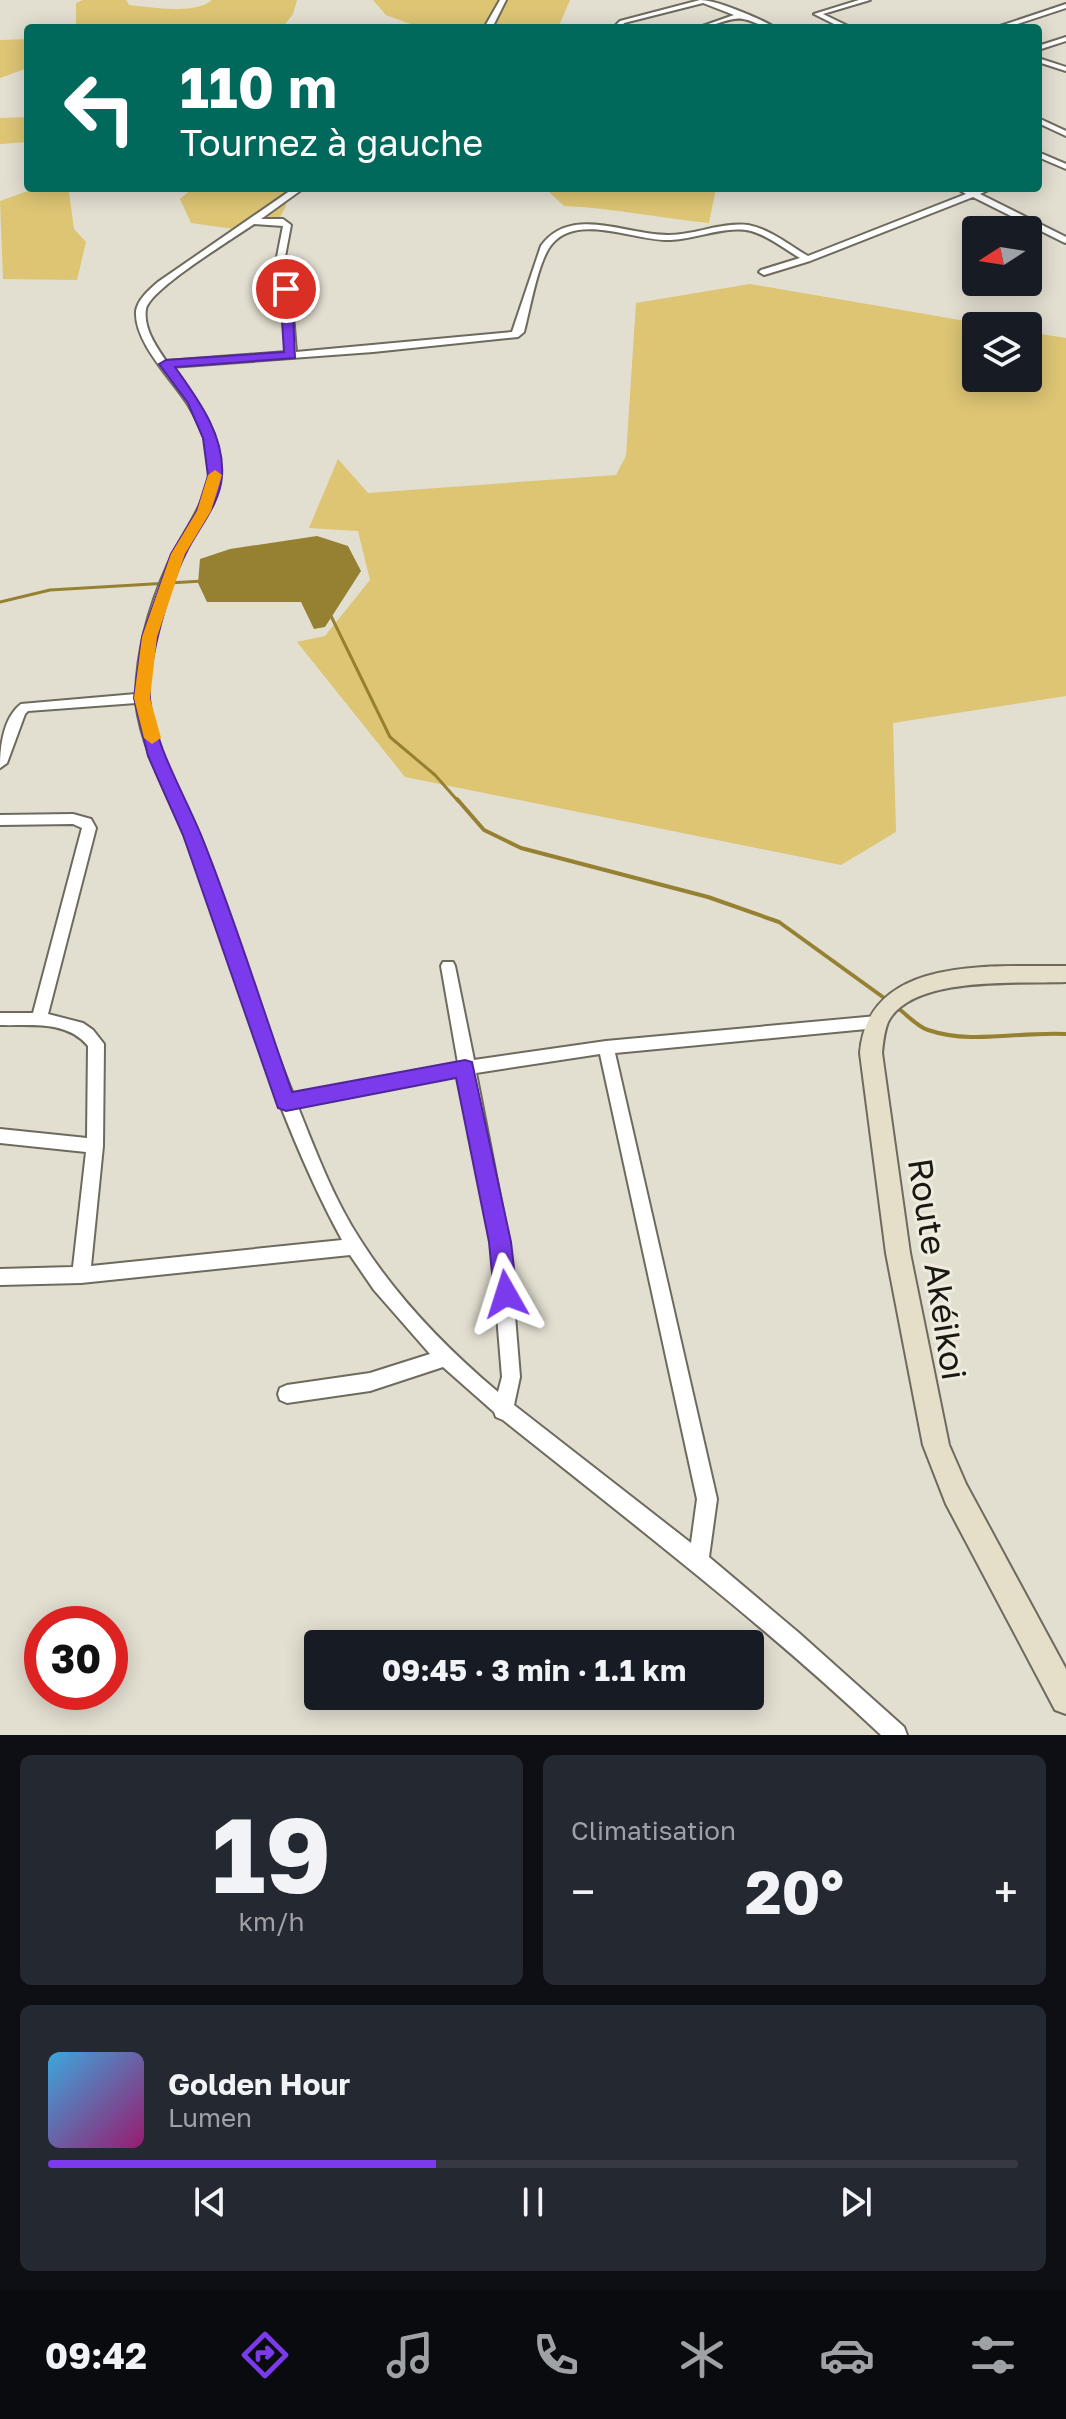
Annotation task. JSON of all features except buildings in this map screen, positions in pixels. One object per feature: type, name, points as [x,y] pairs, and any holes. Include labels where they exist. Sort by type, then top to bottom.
[{"type":"street","points":[[490,24],[503,0]]},
{"type":"street","points":[[839,24],[817,14],[867,0]]},
{"type":"street","points":[[1051,0],[1066,6]]},
{"type":"street","points":[[620,24],[704,1],[764,24]]},
{"type":"street","points":[[1010,24],[1066,6]]},
{"type":"street","points":[[715,24],[745,15]]},
{"type":"street","points":[[1042,47],[1066,39]]},
{"type":"street","points":[[1042,61],[1066,69]]},
{"type":"street","points":[[1042,122],[1066,134]]},
{"type":"street","points":[[1042,156],[1066,167]]},
{"type":"street","points":[[1045,166],[1066,158]]},
{"type":"street","points":[[294,192],[169,279],[144,301],[141,310],[142,326],[148,342],[194,403],[209,438],[215,476],[204,511],[178,554],[154,623],[142,698],[157,756],[192,835],[286,1102],[354,1247],[413,1324],[444,1358],[503,1411],[764,1616],[896,1735]]},
{"type":"street","points":[[968,192],[1066,240]]},
{"type":"street","points":[[764,272],[807,259],[978,192]]},
{"type":"street","points":[[252,221],[283,222],[287,225],[280,262],[286,289],[291,355]]},
{"type":"street","points":[[166,364],[515,335],[519,332],[530,299],[544,246],[553,237],[575,230],[606,228],[665,238],[709,230],[751,228],[807,259]]},
{"type":"street","points":[[0,763],[19,712],[25,707],[142,698]]},
{"type":"street","points":[[0,820],[73,819],[86,822],[89,828],[39,1021]]},
{"type":"street","points":[[448,966],[500,1242],[511,1377],[503,1411]]},
{"type":"street","points":[[286,1102],[465,1068],[606,1047],[877,1022],[892,1002],[917,988],[941,982],[1066,974]]},
{"type":"street","points":[[0,1019],[77,1025],[89,1032],[96,1044],[95,1146],[81,1275]]},
{"type":"street","name":"Route Akéikoi","points":[[877,1022],[871,1053],[896,1238],[920,1377],[936,1445],[956,1494],[1066,1699]]},
{"type":"street","points":[[606,1047],[707,1499],[698,1562]]},
{"type":"street","points":[[0,1136],[95,1146]]},
{"type":"street","points":[[0,1277],[81,1275],[354,1247]]},
{"type":"street","points":[[287,1394],[370,1382],[444,1358]]},
{"type":"shaded area","points":[[83,0],[126,0],[129,5],[172,9],[205,5],[212,0],[297,0],[293,14],[285,24],[76,24],[76,3]]},
{"type":"shaded area","points":[[373,0],[570,0],[560,24],[410,24],[386,15]]},
{"type":"shaded area","points":[[24,39],[24,69],[0,78],[0,40]]},
{"type":"shaded area","points":[[24,117],[24,142],[0,144],[0,118]]},
{"type":"shaded area","points":[[25,192],[69,192],[74,229],[86,242],[77,280],[3,279],[0,201]]},
{"type":"shaded area","points":[[188,192],[285,192],[286,206],[279,219],[234,229],[191,223],[180,199]]},
{"type":"shaded area","points":[[549,192],[715,192],[709,223],[564,206]]},
{"type":"shaded area","points":[[750,284],[962,320],[962,392],[1042,392],[1042,334],[1066,338],[1066,696],[893,723],[896,832],[841,865],[405,777],[297,642],[325,636],[370,580],[358,531],[309,528],[338,459],[368,493],[616,475],[626,456],[636,303]]},
{"type":"shaded area","points":[[317,536],[348,546],[361,571],[325,627],[314,629],[301,602],[207,602],[198,583],[200,559],[230,549]]},
{"type":"waterway","points":[[0,602],[50,590],[203,581]]},
{"type":"waterway","points":[[331,616],[390,737],[435,775],[458,801]]},
{"type":"waterway","points":[[457,799],[484,830],[521,848],[708,897],[779,922],[887,1000]]},
{"type":"waterway","points":[[898,1008],[924,1028],[962,1037],[1066,1034]]},
{"type":"slow traffic","points":[[152,738],[142,698],[150,637],[178,554],[204,511],[215,475]]},
{"type":"route","points":[[286,289],[291,355],[166,364],[194,403],[209,438],[215,476],[204,511],[178,554],[150,637],[142,698],[157,756],[192,835],[286,1102],[465,1068],[500,1242],[506,1294]]}]
